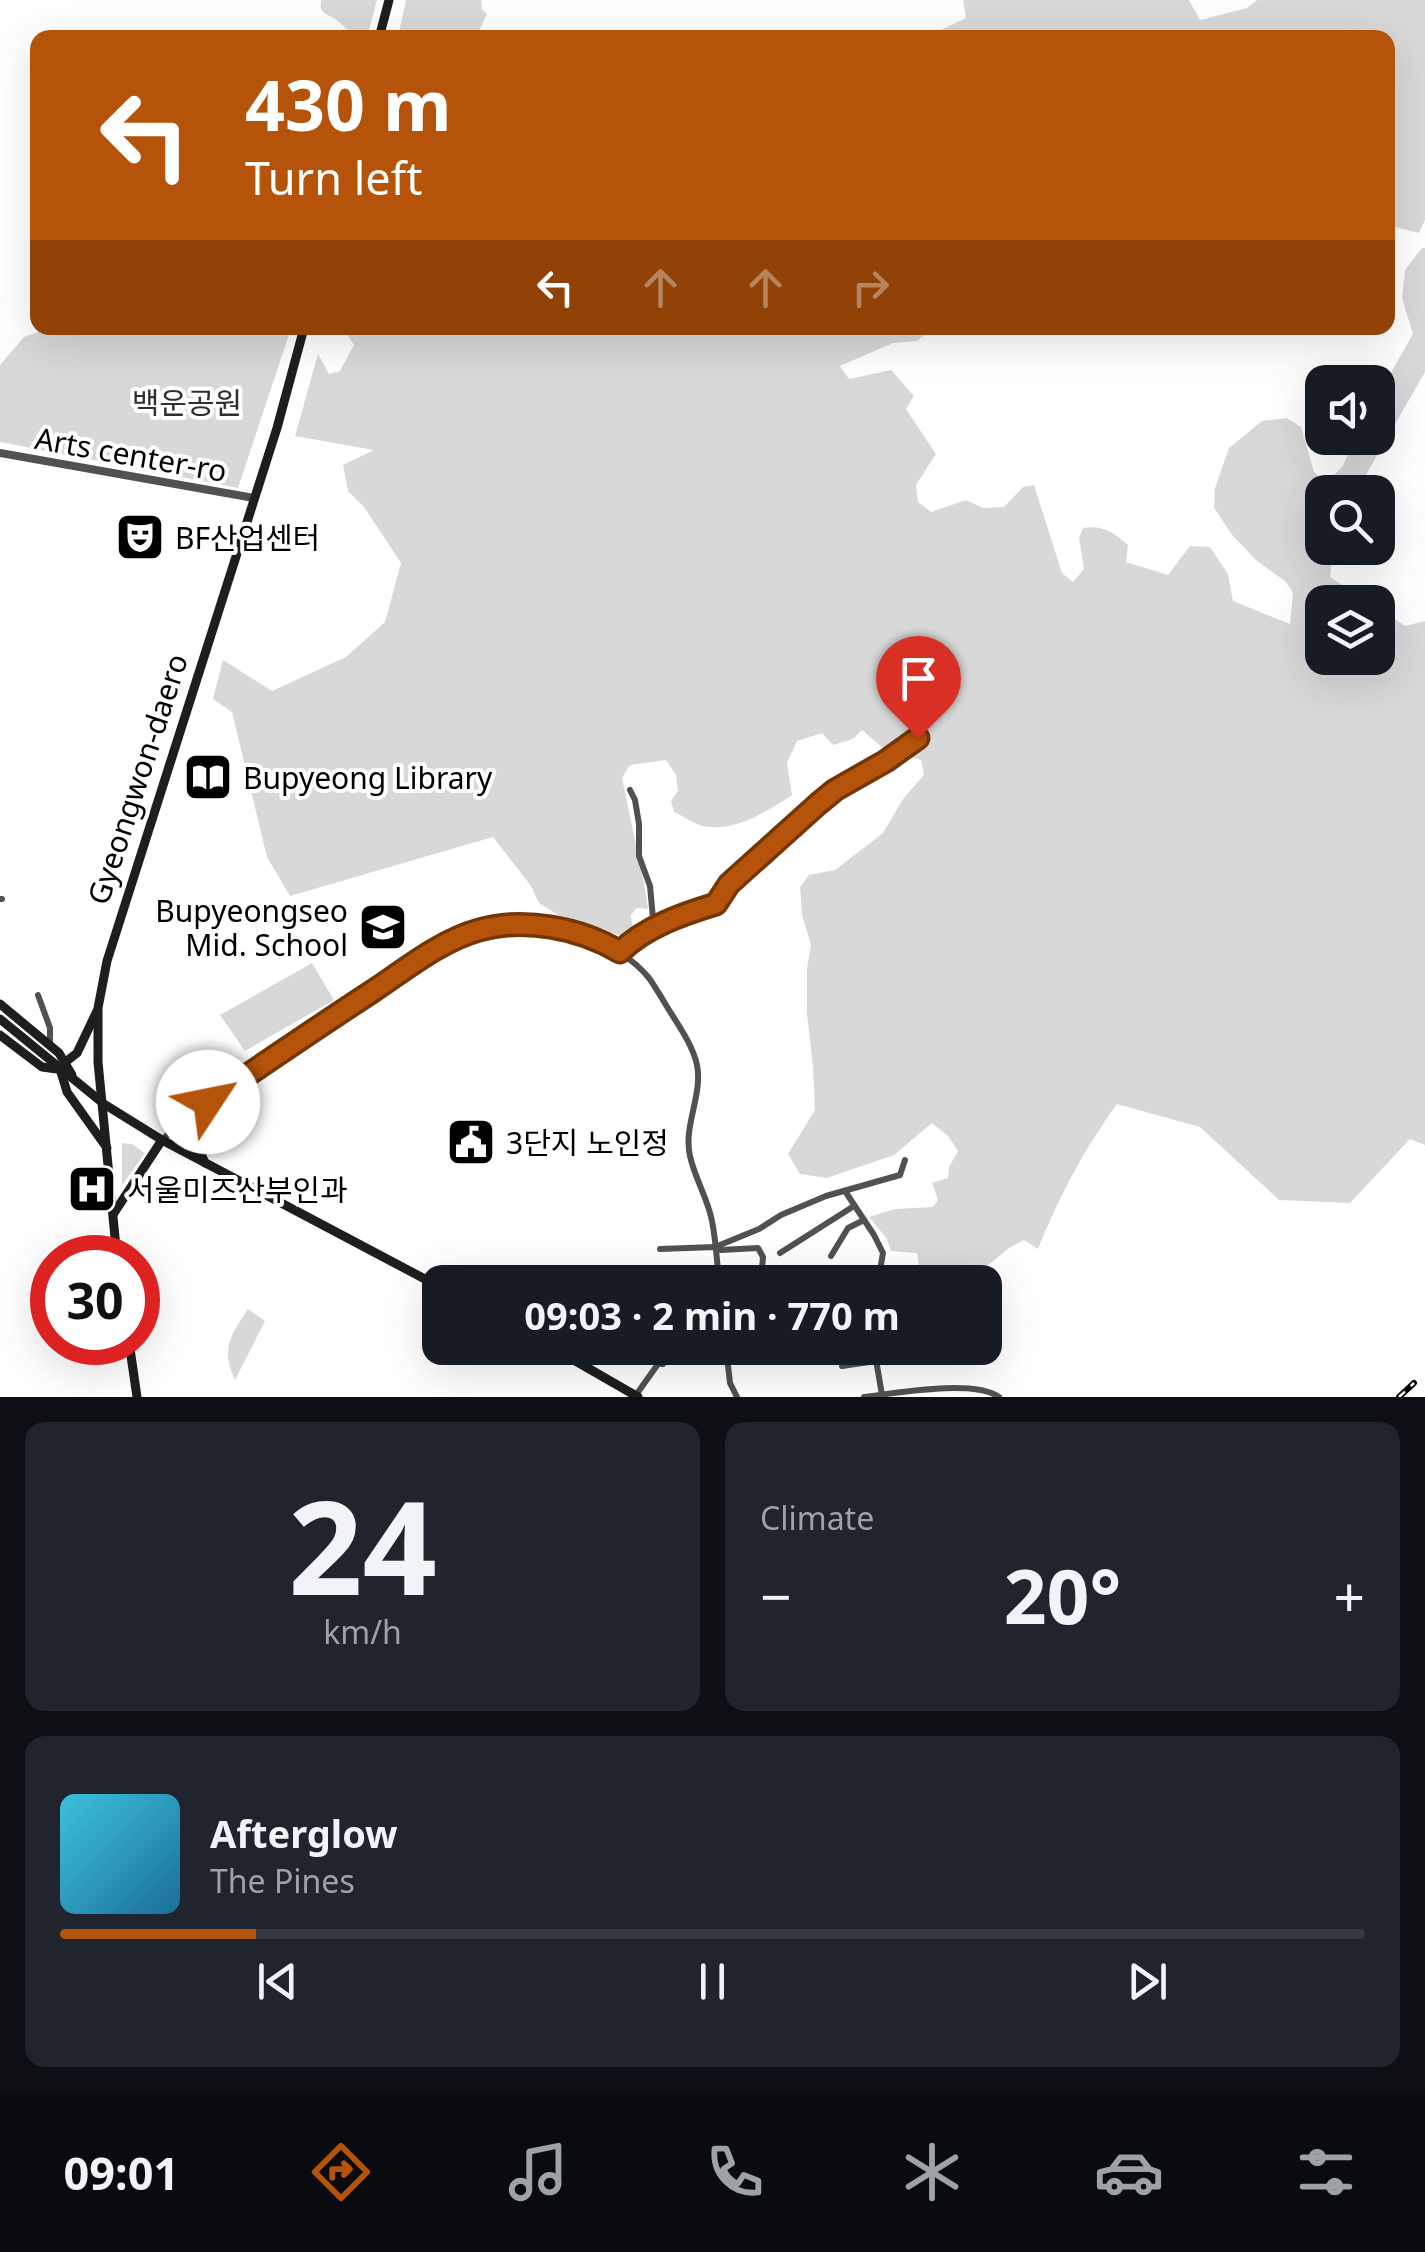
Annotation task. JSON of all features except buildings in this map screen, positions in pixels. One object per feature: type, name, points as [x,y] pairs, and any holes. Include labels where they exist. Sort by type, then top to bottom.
[{"type":"main road","points":[[381,30],[389,0]]},
{"type":"main road","name":"Gyeongwon-daero","points":[[115,1235],[98,1062],[98,1008],[110,947],[277,428],[302,335]]},
{"type":"main road","points":[[0,1004],[54,1049],[68,1092],[108,1150]]},
{"type":"main road","points":[[54,1049],[72,1048],[98,1008]]},
{"type":"main road","points":[[0,1035],[42,1067],[60,1066],[77,1053],[98,1008]]},
{"type":"main road","points":[[0,1019],[104,1104],[162,1140],[422,1279]]},
{"type":"main road","points":[[206,1165],[194,1132],[195,1122],[208,1102]]},
{"type":"main road","points":[[114,1213],[162,1140]]},
{"type":"main road","points":[[132,1365],[137,1397]]},
{"type":"main road","points":[[583,1365],[637,1396]]},
{"type":"street","name":"Arts center-ro","points":[[0,453],[254,498]]},
{"type":"street","points":[[620,952],[682,914],[716,904],[729,884],[835,790],[918,738]]},
{"type":"street","points":[[630,790],[636,800],[639,856],[650,886],[654,928]]},
{"type":"street","points":[[162,1140],[208,1102],[429,954],[478,930],[506,924],[542,925],[592,938],[620,952],[649,978],[676,1021],[697,1063],[689,1155],[712,1219],[717,1265]]},
{"type":"street","points":[[38,995],[54,1049]]},
{"type":"street","points":[[660,1249],[715,1247],[759,1230],[781,1215],[900,1175],[904,1160]]},
{"type":"street","points":[[845,1191],[883,1254],[881,1265]]},
{"type":"street","points":[[780,1253],[854,1206]]},
{"type":"street","points":[[831,1256],[848,1228],[864,1220]]},
{"type":"street","points":[[715,1247],[758,1248],[762,1265]]},
{"type":"street","points":[[637,1396],[657,1365]]},
{"type":"street","points":[[728,1365],[730,1383],[738,1397]]},
{"type":"street","points":[[842,1366],[849,1365]]},
{"type":"street","points":[[877,1365],[882,1395]]},
{"type":"street","points":[[864,1397],[973,1388],[998,1397]]},
{"type":"green space","points":[[321,0],[377,0],[369,30],[348,30],[321,8]]},
{"type":"green space","points":[[406,0],[481,0],[487,14],[479,30],[400,30]]},
{"type":"green space","points":[[963,0],[1189,0],[1200,20],[1247,8],[1257,0],[1425,0],[1425,220],[1419,233],[1395,227],[1395,30],[941,30],[966,18]]},
{"type":"green space","points":[[1425,248],[1425,372],[1395,424],[1395,365],[1413,334],[1402,298],[1405,270]]},
{"type":"green space","name":"백운공원","points":[[289,335],[238,488],[0,442],[0,365],[24,337]]},
{"type":"green space","points":[[348,335],[924,335],[917,341],[893,343],[840,366],[849,379],[891,370],[914,396],[906,409],[936,454],[916,485],[918,502],[931,512],[966,500],[983,508],[1004,507],[1023,487],[1034,485],[1062,573],[1073,582],[1084,569],[1079,538],[1083,528],[1112,533],[1128,545],[1126,562],[1168,575],[1190,546],[1210,547],[1228,574],[1233,601],[1290,624],[1293,593],[1286,582],[1257,561],[1233,536],[1214,508],[1215,488],[1229,448],[1262,421],[1287,418],[1301,427],[1305,455],[1309,455],[1317,475],[1305,475],[1305,565],[1331,565],[1330,577],[1342,585],[1305,585],[1305,675],[1395,675],[1395,619],[1405,626],[1425,621],[1425,1145],[1410,1139],[1350,1203],[1279,1200],[1200,1127],[1117,1104],[1073,1174],[1038,1249],[1024,1240],[988,1265],[919,1265],[917,1253],[891,1251],[887,1239],[869,1217],[895,1209],[933,1207],[938,1200],[932,1183],[948,1178],[958,1151],[932,1123],[894,1155],[827,1178],[800,1174],[788,1154],[815,1110],[807,1014],[811,945],[802,915],[800,887],[809,875],[835,870],[883,833],[903,799],[924,775],[921,760],[883,748],[862,730],[853,739],[833,745],[822,733],[797,741],[787,763],[792,795],[761,814],[726,826],[703,826],[674,812],[671,801],[678,791],[676,775],[666,760],[630,765],[622,778],[648,909],[637,908],[631,915],[633,932],[626,937],[566,920],[539,903],[531,886],[493,837],[290,896],[267,857],[232,712],[213,699],[223,660],[272,691],[346,657],[385,622],[401,563],[364,507],[348,491],[343,465],[374,450],[295,436],[318,354],[329,374],[340,371],[354,345]]},
{"type":"green space","points":[[1348,455],[1377,455],[1366,475],[1334,475]]},
{"type":"green space","points":[[312,963],[334,1000],[245,1051],[220,1015]]},
{"type":"green space","points":[[122,1143],[132,1144],[145,1153],[122,1185]]},
{"type":"green space","points":[[248,1309],[265,1321],[235,1380],[228,1350]]},
{"type":"railway","points":[[1399,1397],[1414,1383]]},
{"type":"place","name":"BF산업센터","points":[[140,537]]},
{"type":"place","name":"Bupyeong Library","points":[[208,777]]},
{"type":"place","name":"Bupyeongseo Mid. School","points":[[383,927]]},
{"type":"place","name":"3단지 노인정","points":[[471,1142]]},
{"type":"place","name":"서울미즈산부인과","points":[[92,1189]]},
{"type":"route","points":[[208,1102],[429,954],[478,930],[506,924],[542,925],[592,938],[620,952],[650,930],[682,914],[716,904],[729,884],[835,790],[918,738]]}]
